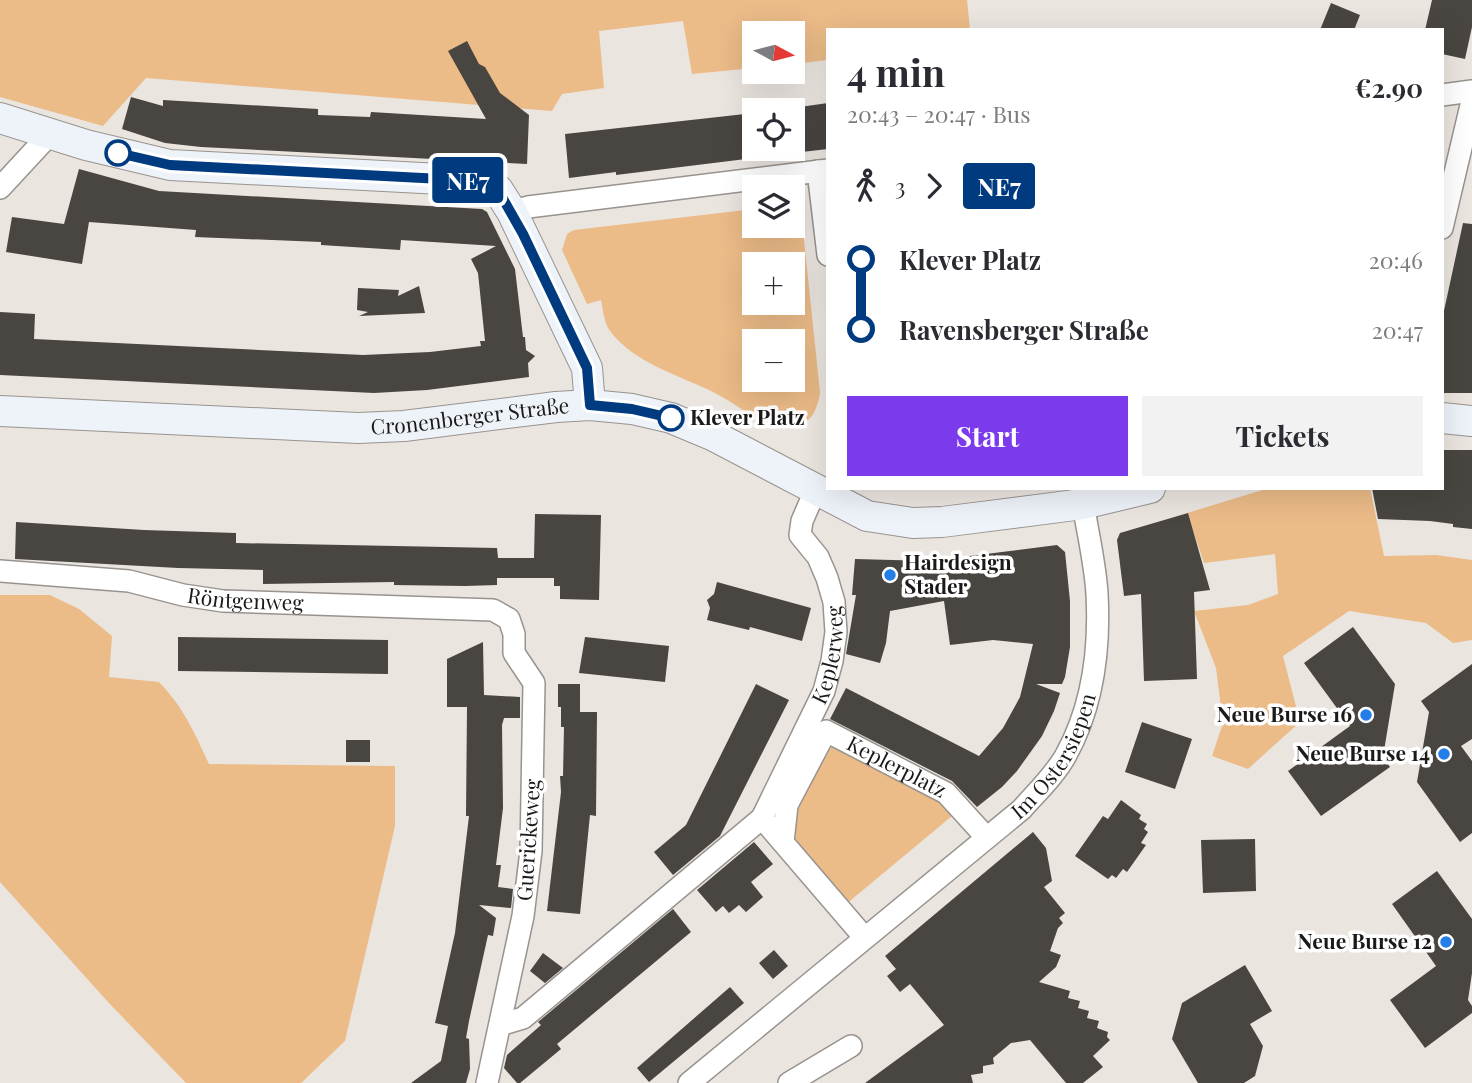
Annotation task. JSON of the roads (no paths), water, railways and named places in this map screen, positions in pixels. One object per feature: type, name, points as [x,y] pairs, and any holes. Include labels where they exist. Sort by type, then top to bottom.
[{"type":"main road","points":[[0,118],[86,145],[170,165],[480,181],[498,190],[512,212],[587,368],[590,405]]},
{"type":"main road","name":"Cronenberger Straße","points":[[0,411],[358,428],[404,426],[590,405],[632,409],[671,418],[714,436],[831,493],[867,516],[913,523],[942,522],[1082,496],[1133,490]]},
{"type":"main road","points":[[1444,418],[1472,421]]},
{"type":"street","points":[[1444,95],[1472,92]]},
{"type":"street","points":[[1444,220],[1472,101]]},
{"type":"street","points":[[0,188],[50,134]]},
{"type":"street","points":[[512,212],[528,207],[823,171],[826,221]]},
{"type":"street","name":"Keplerweg","points":[[762,818],[824,691],[832,661],[836,632],[834,602],[818,557],[800,535],[802,521],[831,493]]},
{"type":"street","name":"Im Ostersiepen","points":[[689,1083],[1022,809],[1067,754],[1090,695],[1097,648],[1097,593],[1082,496]]},
{"type":"street","name":"Röntgenweg","points":[[0,571],[130,581],[183,595],[223,601],[494,611]]},
{"type":"street","name":"Guerickeweg","points":[[487,1083],[523,916],[531,851],[534,683],[514,653],[514,634],[509,619],[494,611]]},
{"type":"street","name":"Keplerplatz","points":[[783,842],[786,805],[826,731],[946,793],[986,837]]},
{"type":"street","points":[[500,1025],[523,1017],[762,818],[864,937]]},
{"type":"street","points":[[789,1083],[852,1046]]},
{"type":"place","name":"Klever Platz","points":[[671,418]]},
{"type":"place","name":"Hairdesign Stader","points":[[890,575]]},
{"type":"place","name":"Neue Burse 16","points":[[1366,715]]},
{"type":"place","name":"Neue Burse 14","points":[[1444,754]]},
{"type":"place","name":"Neue Burse 12","points":[[1446,942]]}]
